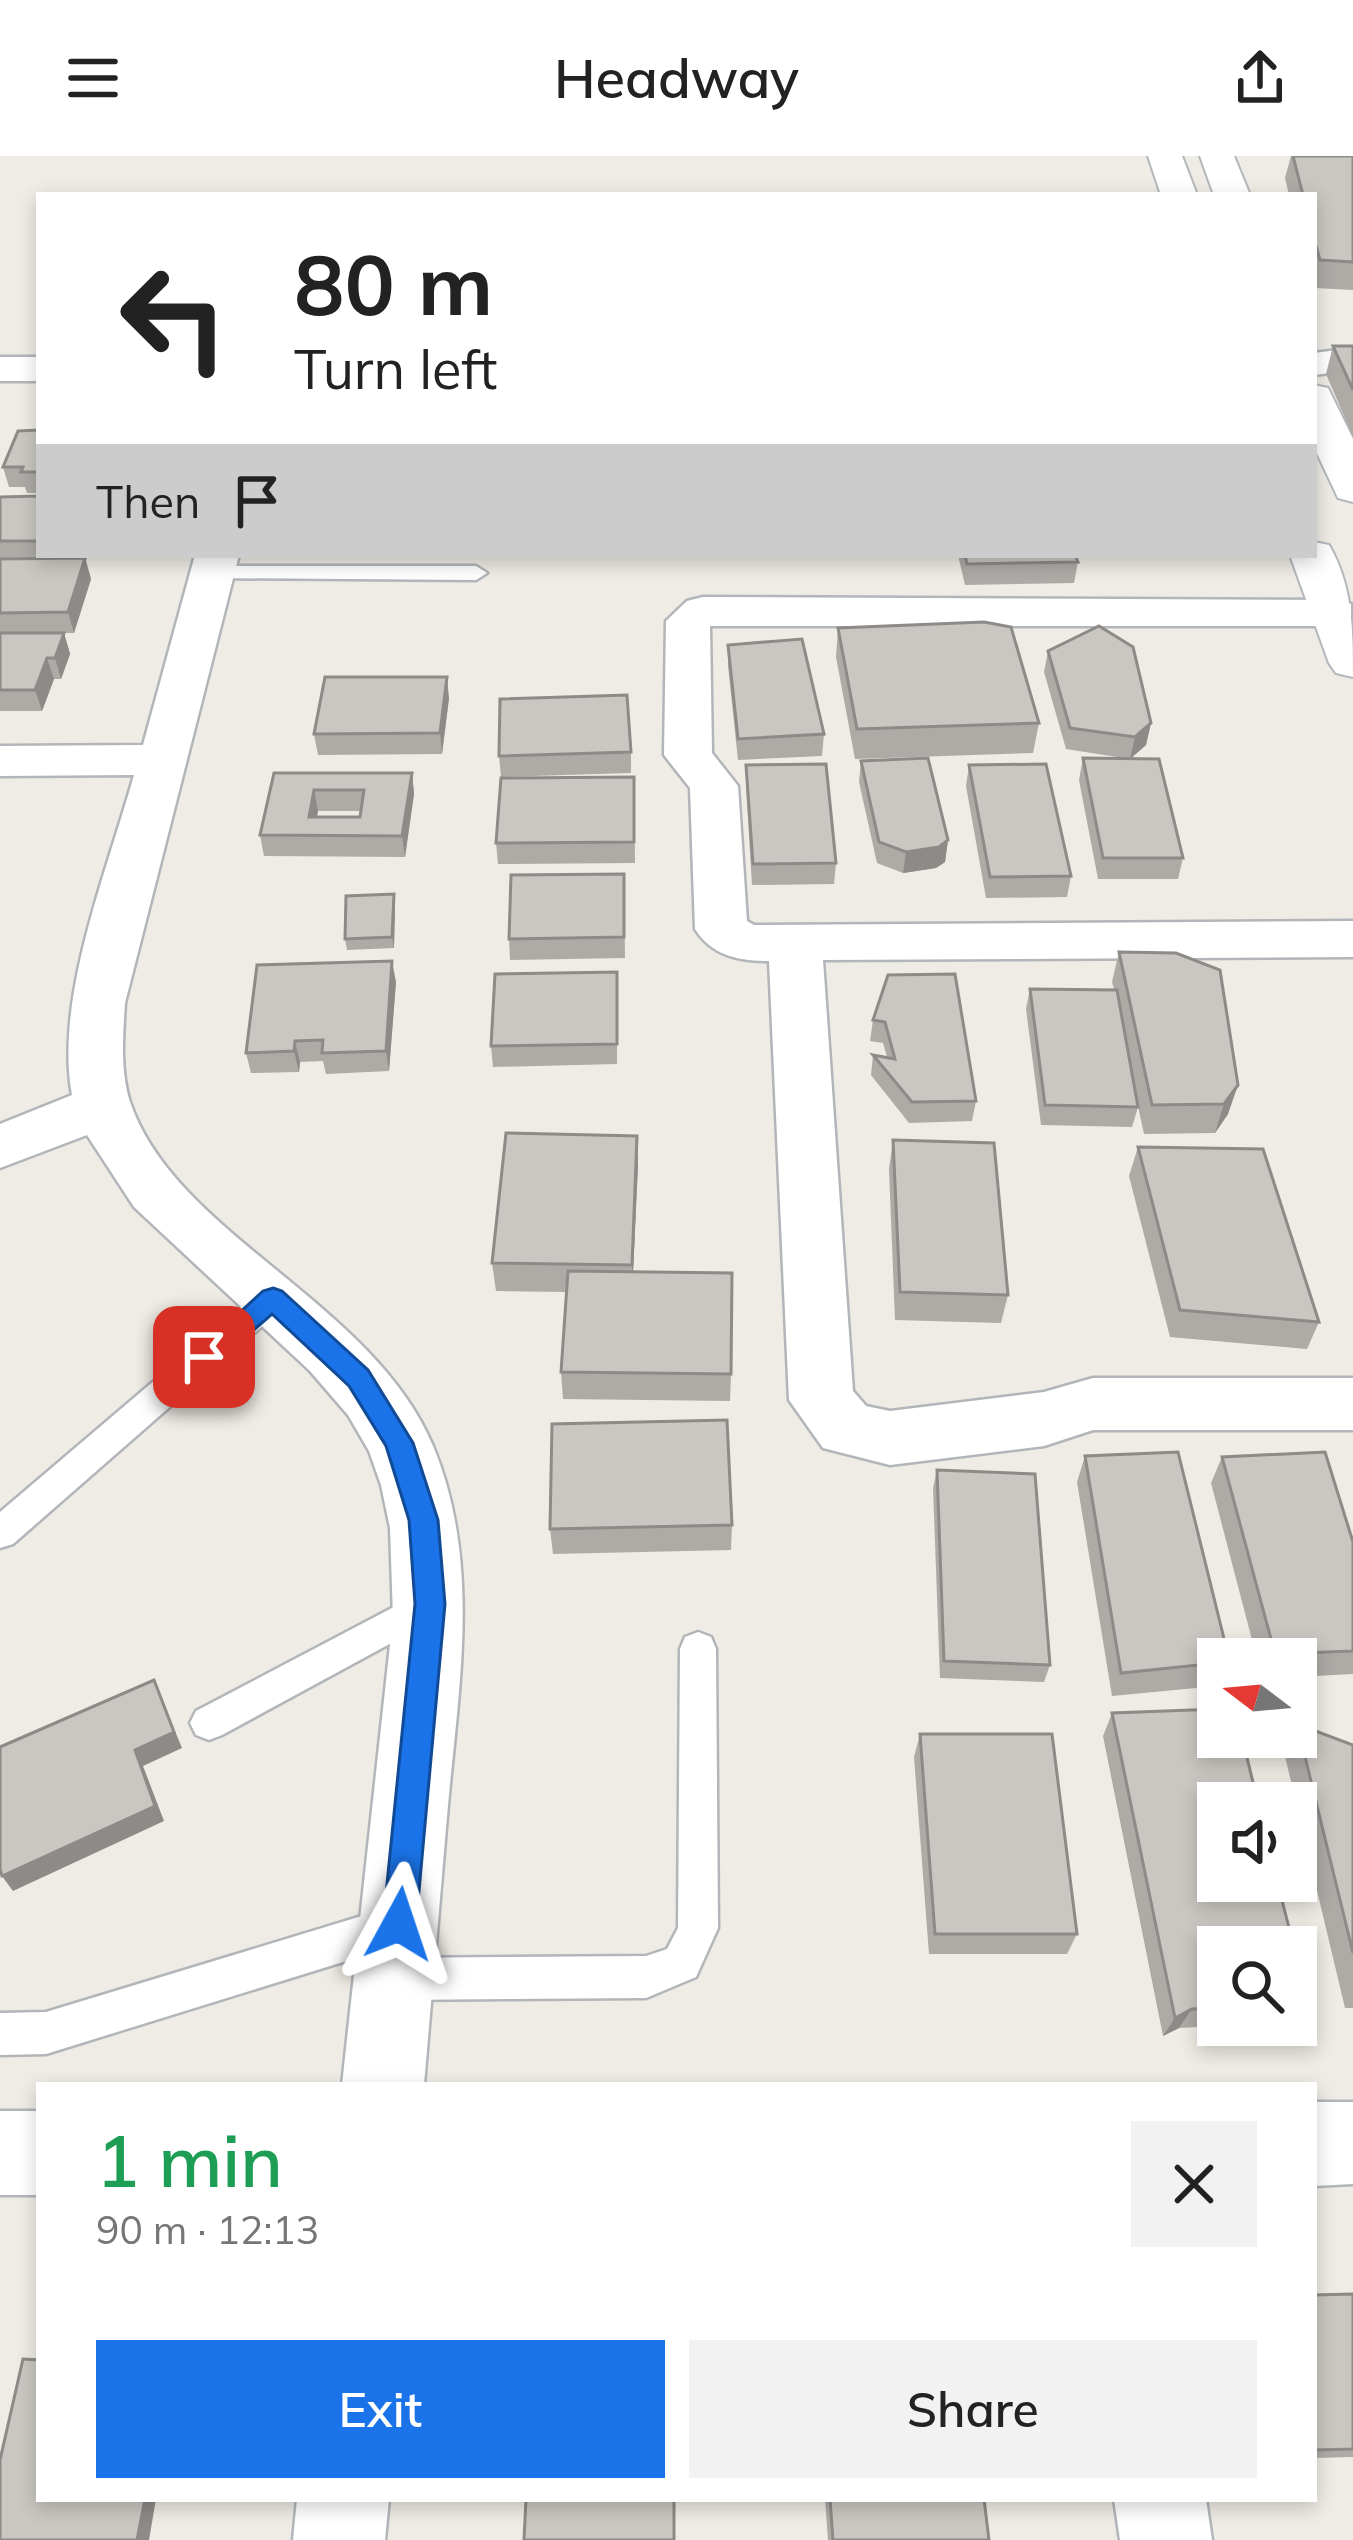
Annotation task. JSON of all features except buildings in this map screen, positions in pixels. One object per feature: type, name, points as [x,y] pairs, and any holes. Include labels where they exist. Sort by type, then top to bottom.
[{"type":"street","points":[[1165,156],[1178,192]]},
{"type":"street","points":[[1216,156],[1231,192]]},
{"type":"street","points":[[1317,331],[1353,328]]},
{"type":"street","points":[[0,338],[36,338]]},
{"type":"street","points":[[1317,364],[1353,359]]},
{"type":"street","points":[[0,369],[36,369]]},
{"type":"street","points":[[1317,404],[1353,489]]},
{"type":"street","points":[[1314,558],[1353,663]]},
{"type":"street","points":[[215,564],[98,1003],[94,1054],[103,1106],[135,1168],[358,1378],[399,1443],[423,1520],[430,1604],[383,2082]]},
{"type":"street","points":[[1334,613],[933,592],[712,609],[689,616],[688,754],[714,786],[721,929],[744,943],[1353,939]]},
{"type":"street","points":[[0,761],[163,760]]},
{"type":"street","points":[[795,944],[821,1400],[846,1429],[890,1438],[1044,1419],[1093,1404],[1353,1404]]},
{"type":"street","points":[[0,1147],[103,1106]]},
{"type":"street","points":[[1317,2144],[1353,2143]]},
{"type":"street","points":[[0,2153],[36,2152]]},
{"type":"street","points":[[338,2540],[343,2502]]},
{"type":"street","points":[[1160,2502],[1166,2540]]},
{"type":"lane","points":[[215,564],[476,573]]},
{"type":"lane","points":[[0,1533],[273,1298]]},
{"type":"lane","points":[[209,1723],[430,1604]]},
{"type":"lane","points":[[0,2034],[46,2033],[397,1952],[646,1977],[672,1973],[692,1954],[698,1928],[698,1648]]},
{"type":"route","points":[[204,1357],[273,1298],[358,1378],[399,1443],[423,1520],[430,1604],[399,1924]]}]
